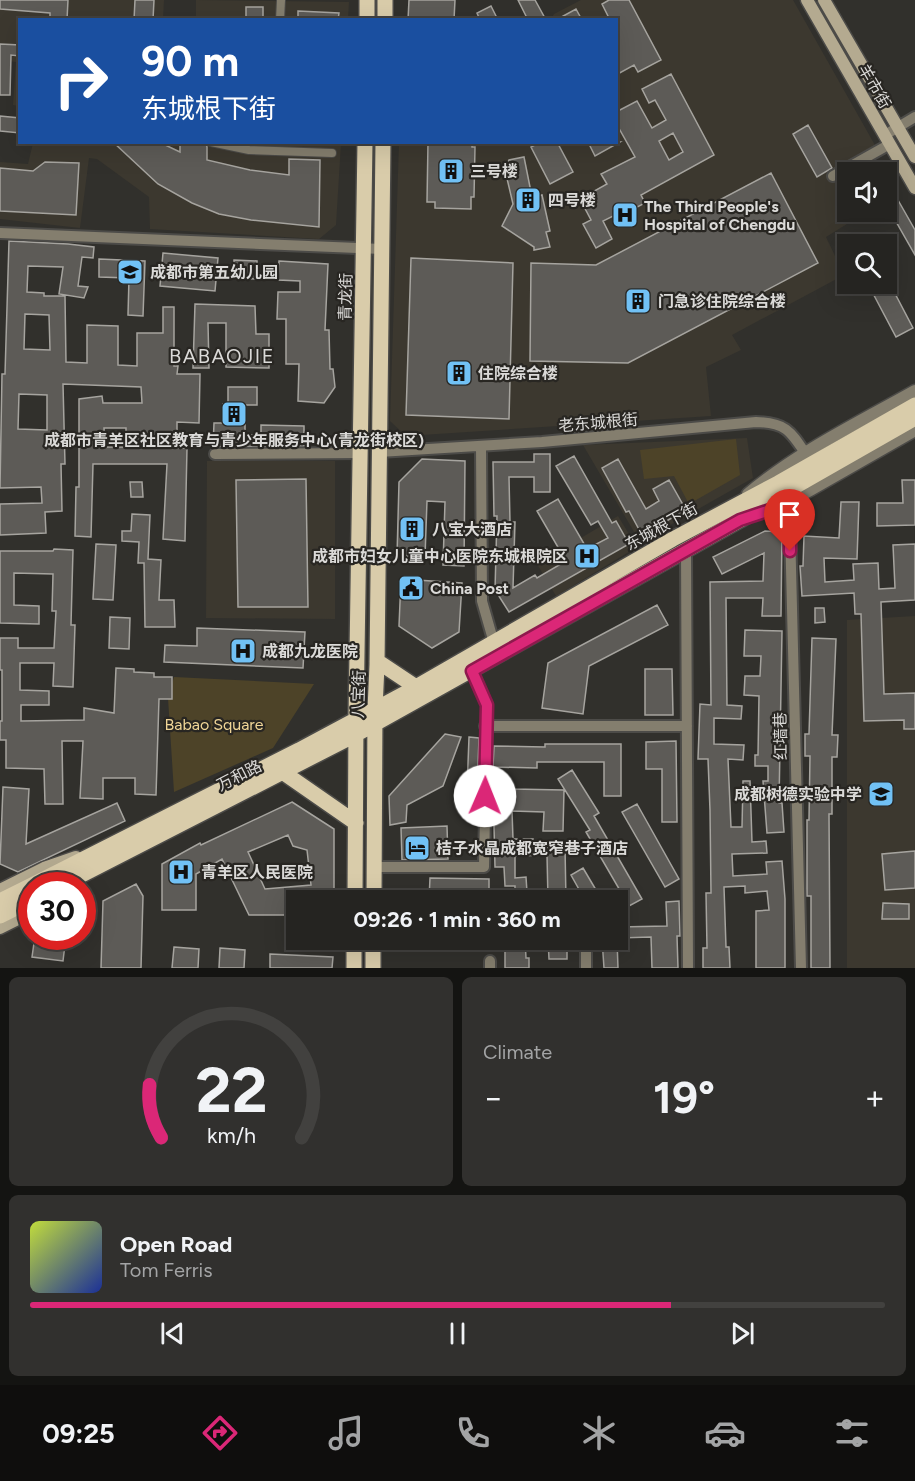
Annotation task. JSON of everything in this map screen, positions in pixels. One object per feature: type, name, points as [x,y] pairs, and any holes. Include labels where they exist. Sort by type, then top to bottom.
[{"type":"main road","points":[[367,0],[367,18]]},
{"type":"main road","points":[[385,0],[385,18]]},
{"type":"main road","name":"羊市街","points":[[807,0],[915,188]]},
{"type":"main road","name":"羊市街","points":[[824,0],[915,158]]},
{"type":"main road","name":"青龙街","points":[[361,453],[365,144]]},
{"type":"main road","name":"八宝街","points":[[374,890],[383,144]]},
{"type":"main road","points":[[736,514],[915,405]]},
{"type":"main road","points":[[736,514],[782,494],[915,418]]},
{"type":"main road","name":"八宝街","points":[[355,890],[355,735],[361,453]]},
{"type":"main road","name":"东城根下街","points":[[356,718],[375,716],[472,671],[686,550],[736,514]]},
{"type":"main road","name":"东城根下街","points":[[375,716],[416,687],[494,643],[736,514]]},
{"type":"main road","points":[[377,661],[416,687]]},
{"type":"main road","name":"万和路","points":[[64,872],[115,851],[284,773],[355,735],[375,716]]},
{"type":"main road","name":"万和路","points":[[82,872],[115,851],[356,718]]},
{"type":"main road","points":[[284,773],[356,823]]},
{"type":"main road","name":"万和路","points":[[92,872],[115,851]]},
{"type":"main road","name":"万和路","points":[[0,890],[44,868],[115,851]]},
{"type":"main road","name":"万和路","points":[[0,901],[18,892]]},
{"type":"main road","points":[[0,916],[18,907]]},
{"type":"main road","points":[[0,928],[18,919]]},
{"type":"main road","points":[[354,950],[354,968]]},
{"type":"main road","points":[[373,950],[373,968]]},
{"type":"street","points":[[280,18],[281,0]]},
{"type":"street","points":[[833,176],[887,140],[898,128],[915,117]]},
{"type":"street","points":[[220,144],[249,150],[332,153]]},
{"type":"street","points":[[0,233],[382,249]]},
{"type":"street","name":"东城根下街","points":[[736,514],[774,473],[915,391]]},
{"type":"street","name":"老东城根街","points":[[379,452],[542,442],[756,422],[769,423],[788,429],[805,453]]},
{"type":"street","name":"东城根下街","points":[[736,514],[779,507],[915,430]]},
{"type":"street","points":[[481,446],[482,601],[494,643]]},
{"type":"street","points":[[215,454],[361,453]]},
{"type":"street","name":"红墙巷","points":[[779,507],[790,528],[801,968]]},
{"type":"street","points":[[686,550],[688,968]]},
{"type":"street","points":[[374,867],[484,867],[487,705],[472,671]]},
{"type":"street","points":[[486,726],[687,726]]},
{"type":"street","points":[[586,950],[586,968]]},
{"type":"shaded area","points":[[0,0],[164,0],[163,18],[18,18],[18,106],[13,105],[16,62],[0,60]]},
{"type":"shaded area","points":[[196,0],[349,2],[348,18],[196,18]]},
{"type":"shaded area","name":"The Third People's Hospital of Chengdu","points":[[581,0],[793,0],[876,147],[849,162],[837,162],[837,169],[831,172],[837,184],[837,222],[850,222],[826,237],[837,260],[837,279],[732,335],[741,350],[706,367],[711,416],[406,436],[390,421],[399,144],[618,144],[618,18],[552,18],[554,14]]},
{"type":"shaded area","points":[[33,144],[341,144],[336,225],[319,239],[150,229],[149,197],[97,159],[89,158],[80,228],[0,219],[0,162],[28,164]]},
{"type":"shaded area","points":[[747,438],[753,478],[640,542],[583,445]]},
{"type":"shaded area","points":[[207,461],[335,461],[335,619],[206,618]]},
{"type":"shaded area","name":"成都市妇女儿童中心医院东城根院区","points":[[618,516],[637,547],[556,596],[537,564]]},
{"type":"shaded area","name":"成都树德实验中学","points":[[915,616],[915,968],[847,968],[847,620]]},
{"type":"green space","points":[[736,439],[740,475],[689,504],[674,476],[644,479],[640,450]]},
{"type":"green space","name":"Babao Square","points":[[174,677],[314,684],[273,748],[174,792],[168,698]]},
{"type":"building","points":[[0,0],[68,0],[67,18],[50,18],[50,13],[0,9]]},
{"type":"building","points":[[135,0],[154,0],[153,18],[134,18]]},
{"type":"building","points":[[409,0],[455,0],[454,18],[408,18]]},
{"type":"building","points":[[518,0],[535,0],[545,18],[527,18]]},
{"type":"building","points":[[609,0],[629,0],[661,60],[638,72],[634,65],[618,74],[618,18],[609,18],[602,4]]},
{"type":"building","points":[[491,6],[497,18],[479,18],[477,13]]},
{"type":"building","points":[[246,7],[263,7],[263,18],[246,18]]},
{"type":"building","points":[[576,9],[581,18],[560,18]]},
{"type":"building","points":[[298,11],[339,13],[338,18],[298,18]]},
{"type":"building","points":[[0,44],[18,45],[18,56],[11,55],[10,95],[0,95]]},
{"type":"building","points":[[671,74],[714,155],[641,195],[645,203],[622,215],[621,212],[603,221],[612,239],[596,248],[583,224],[591,220],[580,199],[607,184],[601,174],[635,157],[618,127],[618,111],[637,101],[652,128],[666,120],[655,100],[649,103],[642,89]],"holes":[[[673,133],[683,152],[669,160],[659,141]]]},
{"type":"building","points":[[0,116],[18,118],[18,133],[0,131]]},
{"type":"building","points":[[808,125],[832,168],[817,177],[793,134]]},
{"type":"building","points":[[115,144],[163,144],[180,152],[180,144],[206,144],[207,160],[250,170],[289,175],[289,159],[320,160],[319,227],[251,220],[219,214],[192,203],[158,184]]},
{"type":"building","name":"三号楼","points":[[428,144],[472,144],[472,147],[475,147],[474,197],[471,197],[471,209],[435,208],[435,202],[427,202]]},
{"type":"building","points":[[537,144],[558,144],[573,172],[550,184],[531,147]]},
{"type":"building","points":[[589,144],[616,144],[595,156]]},
{"type":"building","name":"四号楼","points":[[524,157],[532,197],[542,195],[550,231],[546,232],[550,247],[534,250],[534,247],[502,226],[513,204],[505,170],[509,160]]},
{"type":"building","points":[[45,162],[79,163],[76,215],[0,211],[0,168],[33,171]]},
{"type":"building","name":"门急诊住院综合楼","points":[[771,173],[818,263],[628,363],[530,361],[531,263],[596,265]]},
{"type":"building","points":[[897,198],[915,230],[915,255],[896,222]]},
{"type":"building","points":[[9,241],[94,247],[93,258],[82,257],[78,286],[88,287],[84,298],[59,294],[63,267],[28,266],[27,292],[44,293],[44,296],[65,296],[66,362],[87,363],[87,325],[118,326],[118,365],[137,366],[137,333],[163,333],[163,307],[174,307],[174,366],[178,366],[177,374],[200,374],[199,423],[177,422],[177,448],[187,448],[185,541],[163,539],[167,464],[93,464],[91,537],[75,536],[76,487],[79,487],[79,399],[102,396],[103,403],[142,403],[141,387],[63,384],[65,464],[61,464],[62,511],[45,512],[46,533],[0,535],[0,504],[42,503],[41,487],[0,488],[2,374],[5,374]],"holes":[[[25,314],[49,315],[50,350],[24,349]],[[19,394],[47,395],[47,430],[18,429]],[[104,428],[126,428],[126,447],[105,447]]]},
{"type":"building","points":[[163,253],[218,258],[215,291],[160,286]]},
{"type":"building","name":"住院综合楼","points":[[411,258],[513,263],[509,419],[406,415]]},
{"type":"building","points":[[99,259],[145,261],[143,316],[128,315],[129,278],[99,277]]},
{"type":"building","points":[[234,260],[257,261],[257,279],[233,278]]},
{"type":"building","points":[[279,261],[328,264],[325,330],[329,330],[330,369],[333,369],[335,387],[324,403],[298,401],[299,364],[286,364],[286,319],[277,319],[278,292],[300,292],[300,281],[278,280]]},
{"type":"building","points":[[873,294],[895,294],[913,328],[896,337]]},
{"type":"building","points":[[195,304],[255,306],[256,334],[269,334],[269,368],[226,367],[226,323],[208,323],[209,368],[193,368]]},
{"type":"building","name":"成都市青羊区社区教育与青少年服务中心(青龙街校区)","points":[[228,387],[257,387],[257,405],[245,405],[245,435],[261,435],[261,425],[304,426],[304,446],[213,447],[214,423],[223,423],[223,404],[228,404]]},
{"type":"building","points":[[534,454],[550,454],[550,492],[534,492],[534,477],[509,477],[510,522],[515,522],[513,588],[535,575],[537,578],[566,561],[537,511],[558,499],[587,549],[608,538],[598,521],[591,525],[556,466],[574,456],[612,523],[616,521],[629,544],[509,612],[495,590],[497,516],[494,516],[493,462],[534,462]]},
{"type":"building","name":"八宝大酒店","points":[[422,459],[465,461],[464,566],[443,565],[445,502],[427,501],[425,557],[397,556],[399,482]]},
{"type":"building","points":[[618,459],[646,509],[659,501],[653,489],[669,480],[686,510],[642,535],[629,511],[626,512],[602,468]]},
{"type":"building","points":[[306,479],[308,607],[238,607],[236,480]]},
{"type":"building","points":[[902,480],[915,480],[915,525],[877,526],[877,503],[903,503]]},
{"type":"building","points":[[130,482],[142,482],[143,497],[131,497]]},
{"type":"building","points":[[841,502],[859,502],[857,559],[824,558],[825,582],[854,580],[853,564],[878,563],[879,589],[895,588],[893,545],[915,544],[915,600],[881,602],[884,694],[915,693],[915,729],[904,729],[904,720],[864,721],[861,614],[855,614],[854,593],[802,596],[800,566],[803,566],[804,536],[839,538]]},
{"type":"building","points":[[132,514],[150,515],[148,559],[161,560],[159,600],[174,600],[175,627],[145,627],[144,563],[138,563],[139,542],[122,541],[122,531],[131,531]]},
{"type":"building","points":[[765,531],[782,532],[781,616],[762,616],[763,598],[726,598],[727,705],[742,706],[741,719],[714,718],[714,744],[744,745],[743,760],[728,759],[731,827],[742,827],[743,781],[750,781],[752,842],[766,841],[767,853],[732,854],[733,876],[767,874],[766,862],[782,861],[785,899],[785,968],[756,968],[756,911],[769,910],[767,891],[745,893],[745,886],[724,887],[726,947],[729,947],[730,968],[703,968],[703,948],[707,948],[706,893],[711,893],[710,810],[708,759],[698,759],[700,704],[711,705],[710,582],[763,581],[764,553],[722,574],[713,557]]},
{"type":"building","points":[[96,544],[116,545],[113,600],[93,599]]},
{"type":"building","points":[[54,549],[73,550],[71,625],[75,625],[73,687],[53,686],[54,663],[20,663],[20,690],[49,691],[49,705],[21,705],[21,721],[84,720],[84,708],[114,713],[116,668],[154,673],[154,677],[172,677],[172,699],[159,699],[156,795],[135,794],[135,778],[103,778],[103,799],[80,798],[83,741],[62,741],[63,804],[45,804],[44,769],[6,768],[6,740],[0,740],[2,670],[0,670],[0,638],[18,638],[18,648],[54,648],[56,611],[52,611],[53,574],[14,573],[14,605],[39,606],[39,624],[0,623],[0,551],[53,551]]},
{"type":"building","points":[[401,579],[462,583],[459,632],[432,648],[399,626]]},
{"type":"building","points":[[657,605],[668,625],[589,666],[583,714],[542,708],[548,663]]},
{"type":"building","points":[[815,608],[824,608],[825,622],[815,623]]},
{"type":"building","points":[[110,617],[130,618],[129,649],[109,648]]},
{"type":"building","points":[[197,628],[305,632],[303,668],[164,662],[165,645],[197,646]]},
{"type":"building","points":[[745,630],[782,631],[779,803],[782,803],[784,832],[767,833],[763,781],[768,781],[768,766],[755,766],[755,755],[758,755],[759,696],[744,695],[745,676],[760,676],[761,656],[744,656]]},
{"type":"building","points":[[812,638],[836,639],[832,735],[838,735],[837,757],[832,757],[832,814],[829,814],[830,968],[811,968],[811,896],[807,896],[810,756],[805,756],[805,734],[809,734]]},
{"type":"building","points":[[645,669],[672,669],[673,715],[645,715]]},
{"type":"building","points":[[445,734],[461,737],[443,786],[407,805],[406,822],[390,825],[389,796]]},
{"type":"building","points":[[469,737],[479,738],[477,791],[467,790]]},
{"type":"building","points":[[676,741],[677,822],[662,822],[662,769],[646,769],[646,742]]},
{"type":"building","points":[[545,744],[621,744],[621,796],[604,796],[604,762],[537,762],[537,768],[493,767],[494,746],[545,747]]},
{"type":"building","points":[[572,770],[599,813],[594,816],[642,899],[629,906],[628,890],[620,890],[586,832],[590,830],[558,779]]},
{"type":"building","points":[[493,785],[512,785],[512,789],[564,790],[563,831],[543,831],[544,812],[512,811],[513,839],[533,839],[533,848],[565,847],[566,890],[548,890],[547,855],[515,856],[515,878],[526,877],[527,890],[515,890],[515,886],[505,886],[504,867],[495,867]]},
{"type":"building","points":[[3,787],[29,789],[26,844],[117,803],[125,821],[18,872],[0,864]]},
{"type":"building","points":[[292,802],[334,829],[334,890],[286,890],[286,915],[249,915],[222,859],[196,874],[196,910],[162,910],[162,864],[200,843],[201,845]],"holes":[[[288,835],[293,846],[307,850],[311,885],[265,889],[248,852]]]},
{"type":"building","points":[[637,804],[679,879],[665,887],[622,812]]},
{"type":"building","points":[[447,826],[448,859],[402,860],[401,828]]},
{"type":"building","points":[[915,851],[915,888],[885,890],[882,854]]},
{"type":"building","points":[[583,868],[596,890],[579,890],[571,875]]},
{"type":"building","points":[[430,878],[489,879],[489,890],[429,890]]},
{"type":"building","points":[[136,884],[143,896],[141,968],[101,968],[103,901]]},
{"type":"building","points":[[679,901],[678,968],[652,968],[651,937],[628,938],[628,927],[667,926],[666,902]]},
{"type":"building","points":[[883,903],[909,904],[909,919],[882,919]]},
{"type":"building","points":[[174,947],[199,949],[198,968],[172,968]]},
{"type":"building","points":[[220,948],[245,950],[244,968],[219,968]]},
{"type":"building","points":[[33,950],[64,950],[63,961],[32,957]]},
{"type":"building","points":[[505,950],[526,950],[526,958],[529,958],[529,968],[505,968]]},
{"type":"building","points":[[549,950],[567,950],[567,959],[549,959]]},
{"type":"building","points":[[603,950],[617,950],[618,968],[604,968]]},
{"type":"building","points":[[270,954],[333,957],[332,968],[270,968]]},
{"type":"place","name":"三号楼","points":[[451,171]]},
{"type":"place","name":"四号楼","points":[[528,200]]},
{"type":"place","name":"The Third People's Hospital of Chengdu","points":[[625,215]]},
{"type":"place","name":"成都市第五幼儿园","points":[[130,272]]},
{"type":"place","name":"门急诊住院综合楼","points":[[638,301]]},
{"type":"place","name":"住院综合楼","points":[[459,373]]},
{"type":"place","name":"成都市青羊区社区教育与青少年服务中心(青龙街校区)","points":[[234,414]]},
{"type":"place","name":"八宝大酒店","points":[[412,529]]},
{"type":"place","name":"成都市妇女儿童中心医院东城根院区","points":[[587,556]]},
{"type":"place","name":"China Post","points":[[411,588]]},
{"type":"place","name":"成都九龙医院","points":[[243,651]]},
{"type":"place","name":"成都树德实验中学","points":[[881,794]]},
{"type":"place","name":"桔子水晶成都宽窄巷子酒店","points":[[417,848]]},
{"type":"place","name":"青羊区人民医院","points":[[181,872]]},
{"type":"district","name":"BABAOJIE","points":[[222,356]]},
{"type":"route","points":[[485,796],[487,705],[472,671],[740,520],[779,507],[790,528],[790,551]]}]
